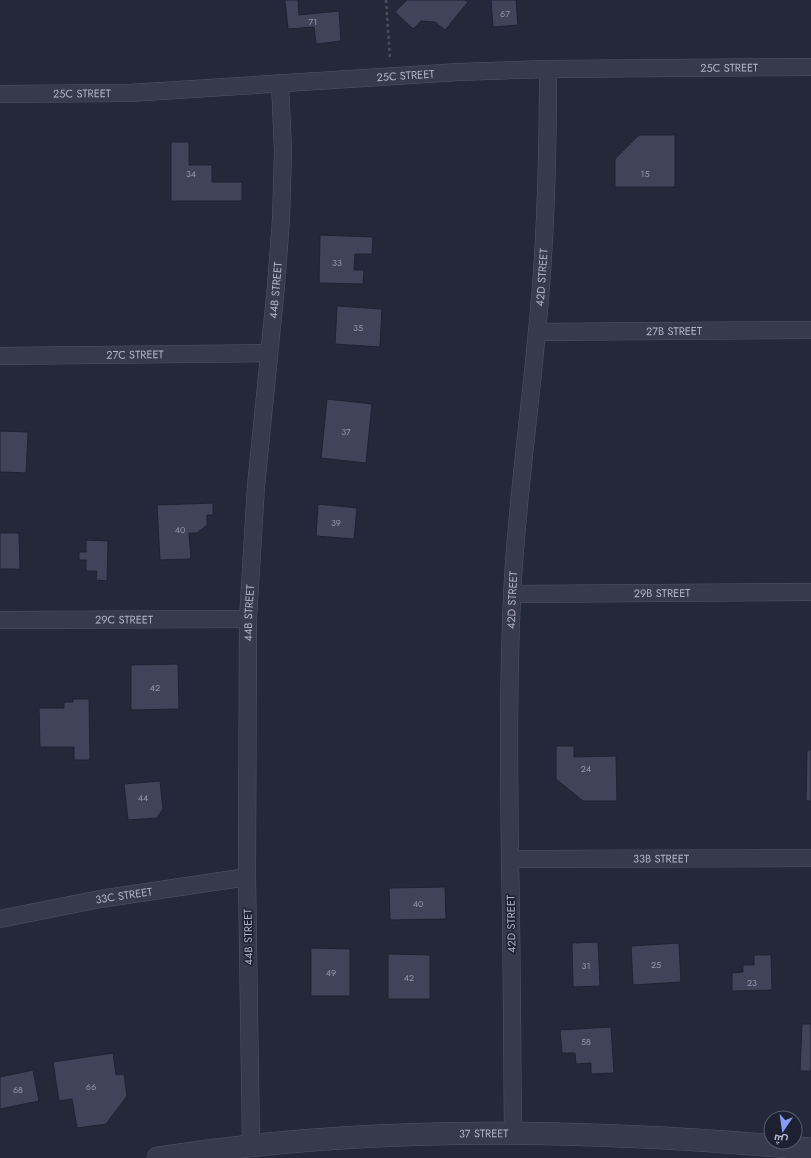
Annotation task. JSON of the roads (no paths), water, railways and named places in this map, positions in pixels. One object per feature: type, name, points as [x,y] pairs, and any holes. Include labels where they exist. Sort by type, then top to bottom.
[{"type":"street","name":"25C STREET","points":[[0,94],[130,93],[459,72],[548,69],[811,67]]},
{"type":"street","name":"42D STREET","points":[[513,1132],[508,726],[512,594],[543,266],[546,200],[548,69]]},
{"type":"street","name":"44B STREET","points":[[251,1145],[247,877],[248,619],[256,486],[282,219],[283,151],[280,83]]},
{"type":"street","name":"27B STREET","points":[[537,332],[811,330]]},
{"type":"street","name":"27C STREET","points":[[0,356],[269,354]]},
{"type":"street","name":"29B STREET","points":[[512,594],[811,592]]},
{"type":"street","name":"29C STREET","points":[[0,620],[248,619]]},
{"type":"street","name":"33B STREET","points":[[510,859],[811,858]]},
{"type":"street","name":"33C STREET","points":[[0,919],[100,899],[247,877]]},
{"type":"street","name":"37 STREET","points":[[158,1158],[251,1145],[354,1137],[513,1132],[738,1142],[811,1148]]}]
